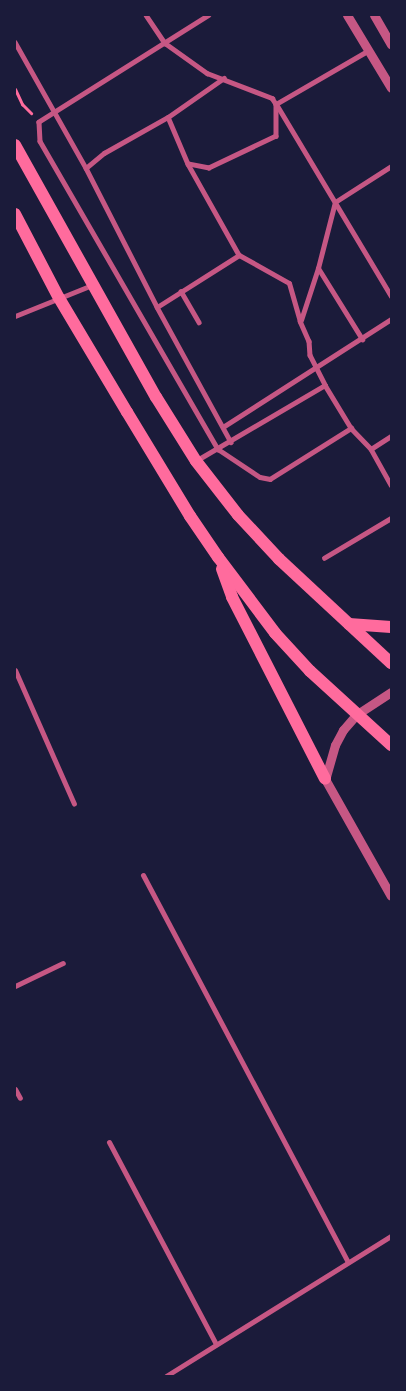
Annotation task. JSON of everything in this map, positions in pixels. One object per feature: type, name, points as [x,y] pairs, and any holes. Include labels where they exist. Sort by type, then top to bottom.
[{"type":"main road","points":[[15,146],[156,397],[196,461],[256,534],[391,663]]},
{"type":"main road","points":[[15,214],[59,298],[190,516],[218,557],[275,633],[310,671],[391,745]]},
{"type":"main road","points":[[218,557],[232,597],[325,778]]},
{"type":"main road","points":[[349,624],[391,627]]},
{"type":"street","points":[[146,15],[164,42],[207,73],[272,98],[391,296]]},
{"type":"street","points":[[209,15],[39,122],[40,142],[218,449],[260,477],[270,479],[352,428]]},
{"type":"street","points":[[348,15],[391,88]]},
{"type":"street","points":[[374,15],[391,44]]},
{"type":"street","points":[[15,42],[56,112],[157,307],[231,442]]},
{"type":"street","points":[[276,104],[369,50]]},
{"type":"street","points":[[86,168],[104,153],[168,117],[224,78]]},
{"type":"street","points":[[188,164],[209,168],[276,136],[276,104]]},
{"type":"street","points":[[168,117],[188,164],[239,255],[288,283],[300,321],[310,341],[310,355],[316,368],[352,428],[370,449],[391,485]]},
{"type":"street","points":[[300,321],[318,268],[335,202],[391,166]]},
{"type":"street","points":[[157,307],[239,255]]},
{"type":"street","points":[[318,268],[362,339]]},
{"type":"street","points":[[15,316],[92,285]]},
{"type":"street","points":[[181,291],[199,322]]},
{"type":"street","points":[[223,427],[391,319]]},
{"type":"street","points":[[196,461],[326,385]]},
{"type":"street","points":[[370,449],[391,436]]},
{"type":"street","points":[[324,558],[391,518]]},
{"type":"street","points":[[15,670],[74,804]]},
{"type":"street","points":[[391,692],[356,715],[343,730],[335,745],[325,778],[391,896]]},
{"type":"street","points":[[143,875],[348,1262]]},
{"type":"street","points":[[15,986],[63,963]]},
{"type":"street","points":[[15,1089],[20,1098]]},
{"type":"street","points":[[109,1142],[216,1344]]},
{"type":"street","points":[[166,1376],[391,1236]]},
{"type":"path","points":[[15,89],[22,104],[39,122]]}]
